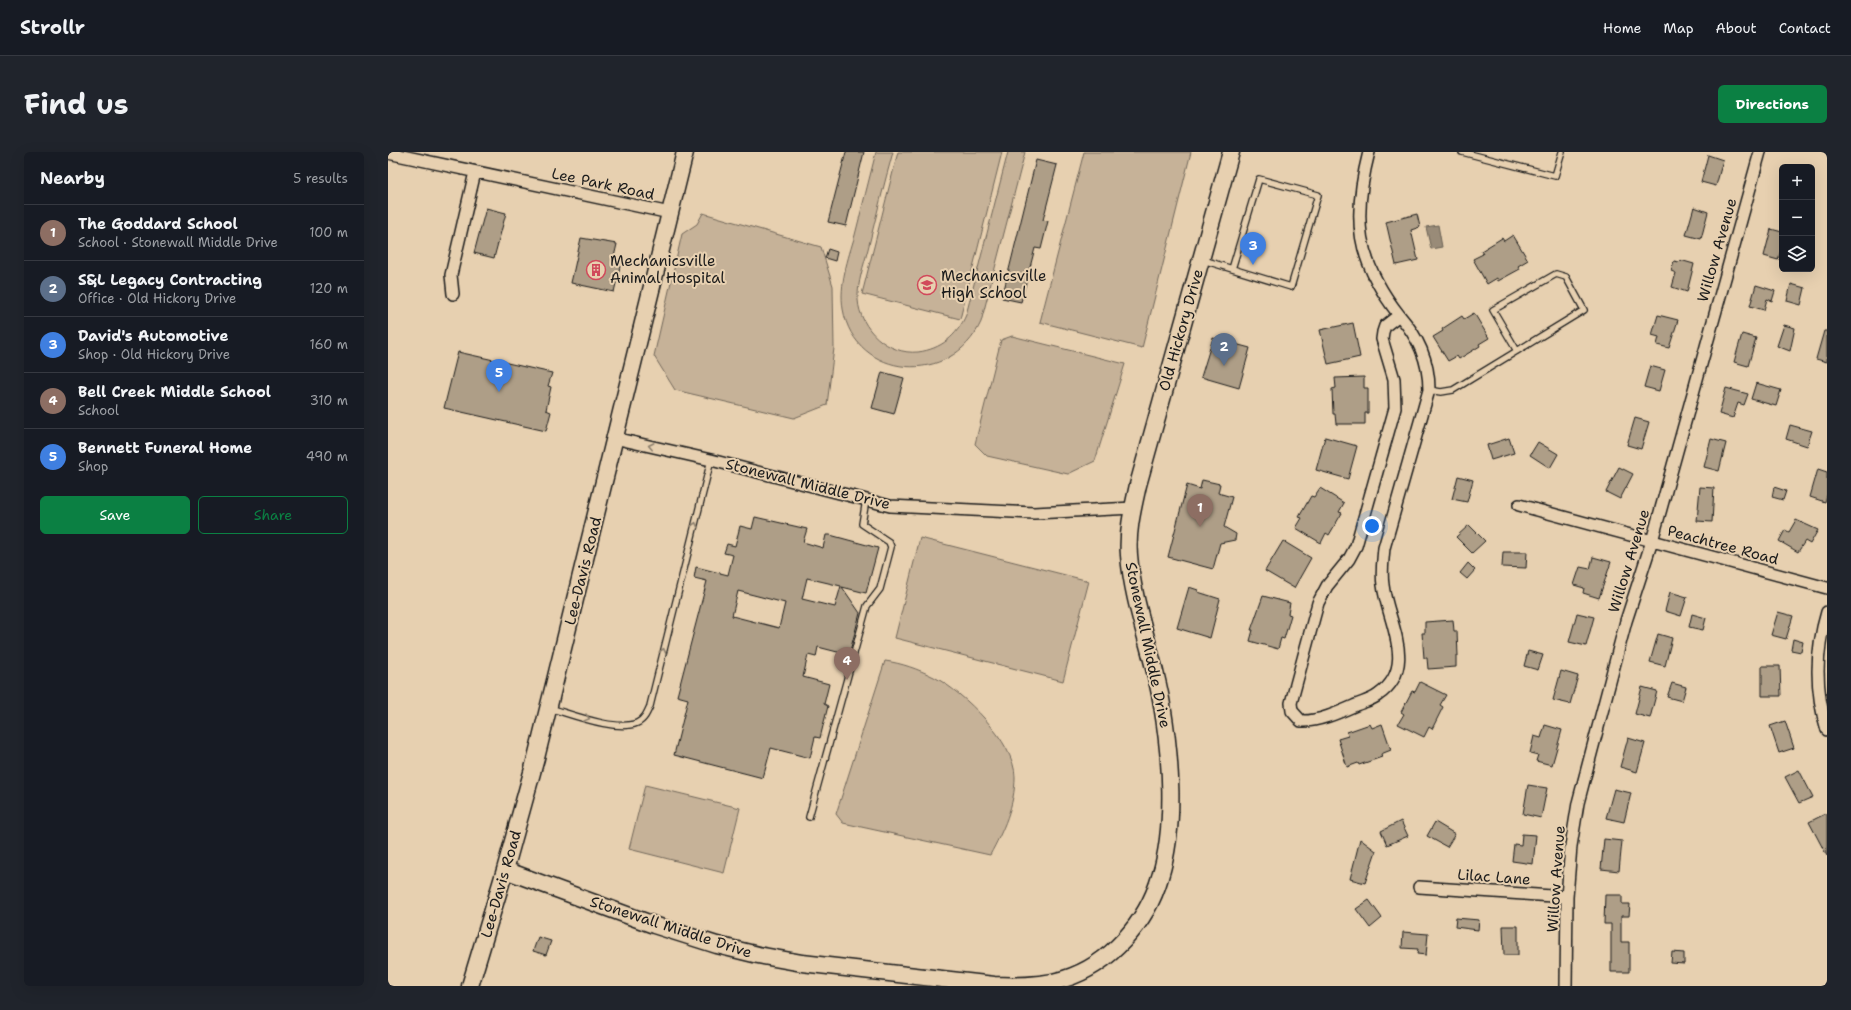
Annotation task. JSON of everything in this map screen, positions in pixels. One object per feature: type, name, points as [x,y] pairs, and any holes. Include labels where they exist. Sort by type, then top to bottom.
[{"type":"street","name":"Lee-Davis Road","points":[[470,986],[506,870],[549,708],[583,575],[614,438],[685,152]]},
{"type":"street","name":"Old Hickory Drive","points":[[1133,508],[1231,152]]},
{"type":"street","points":[[1369,152],[1359,197],[1361,240],[1370,266],[1380,287],[1419,342],[1429,375],[1428,390],[1386,541],[1382,566],[1384,591],[1399,650],[1397,671],[1392,682],[1377,696],[1344,710],[1308,722],[1301,721],[1292,711],[1291,703],[1318,603],[1327,586],[1356,546],[1395,408],[1394,379],[1382,339],[1385,326],[1399,315]]},
{"type":"street","name":"Willow Avenue","points":[[1566,986],[1567,897],[1571,846],[1578,803],[1626,621],[1652,541],[1760,152]]},
{"type":"street","name":"Lee Park Road","points":[[388,153],[670,213]]},
{"type":"street","points":[[453,294],[451,275],[475,172]]},
{"type":"street","name":"Stonewall Middle Drive","points":[[506,870],[654,925],[717,945],[758,955],[802,963],[994,985],[1020,986],[1065,979],[1084,971],[1106,957],[1123,942],[1136,926],[1152,897],[1160,877],[1167,834],[1169,807],[1166,737],[1161,698],[1132,577],[1129,554],[1129,532],[1133,508],[1034,513],[890,506],[688,454],[614,438]]},
{"type":"street","name":"Peachtree Road","points":[[1519,505],[1827,588]]},
{"type":"street","points":[[1827,612],[1820,641],[1817,674],[1818,693],[1827,730]]},
{"type":"street","name":"Lilac Lane","points":[[1419,887],[1567,897]]},
{"type":"lane","points":[[1462,152],[1476,154],[1555,176],[1562,152]]},
{"type":"lane","points":[[1201,260],[1291,287],[1318,195],[1259,178],[1232,269]]},
{"type":"lane","points":[[1428,390],[1442,392],[1453,390],[1518,351],[1584,310],[1566,277],[1562,274],[1556,274],[1493,310],[1518,351]]},
{"type":"lane","points":[[549,708],[619,727],[637,723],[645,718],[650,706],[711,460]]},
{"type":"lane","points":[[809,817],[867,606],[880,589],[891,547],[889,542],[862,524],[866,500]]},
{"type":"shaded area","points":[[876,152],[893,152],[860,281],[858,300],[860,311],[870,330],[886,345],[907,352],[918,352],[941,345],[958,329],[966,315],[1008,152],[1025,152],[981,322],[967,343],[949,357],[928,365],[906,366],[884,361],[866,350],[851,333],[843,309],[843,281]]},
{"type":"shaded area","points":[[898,152],[1002,152],[960,319],[862,294]]},
{"type":"shaded area","points":[[1084,152],[1191,152],[1142,348],[1040,322]]},
{"type":"shaded area","points":[[703,213],[821,247],[833,286],[834,348],[827,405],[794,418],[675,390],[654,356],[682,234],[697,224]]},
{"type":"shaded area","points":[[1438,225],[1442,247],[1431,249],[1426,227]]},
{"type":"shaded area","points":[[1012,336],[1125,364],[1095,461],[1068,474],[987,456],[975,444],[1001,340]]},
{"type":"shaded area","points":[[920,538],[1089,581],[1063,681],[895,638]]},
{"type":"shaded area","points":[[885,661],[916,669],[946,684],[972,706],[985,720],[997,734],[1006,749],[1013,763],[1015,777],[1013,798],[1004,827],[990,855],[843,823],[836,814]]},
{"type":"shaded area","points":[[645,785],[740,808],[724,873],[629,849]]},
{"type":"building","points":[[846,152],[864,152],[846,226],[828,222]]},
{"type":"building","points":[[1708,155],[1723,160],[1716,186],[1701,182]]},
{"type":"building","points":[[1036,160],[1057,165],[1043,220],[1048,221],[1041,249],[1035,248],[1021,302],[1002,298]]},
{"type":"building","points":[[1694,207],[1708,212],[1701,239],[1686,235]]},
{"type":"building","points":[[486,208],[506,213],[494,258],[474,253]]},
{"type":"building","points":[[1417,214],[1420,227],[1411,230],[1418,260],[1396,265],[1386,222]]},
{"type":"building","points":[[1771,229],[1779,231],[1778,260],[1764,256]]},
{"type":"building","points":[[1513,235],[1528,260],[1518,266],[1520,269],[1498,281],[1497,278],[1487,284],[1473,259],[1483,254],[1481,251],[1502,238],[1504,241]]},
{"type":"building","name":"Mechanicsville Animal Hospital","points":[[581,238],[617,244],[614,257],[622,258],[614,292],[571,283]]},
{"type":"building","points":[[828,249],[837,252],[835,261],[825,258]]},
{"type":"building","points":[[1680,260],[1694,264],[1687,292],[1672,287],[1676,273],[1671,271],[1674,261],[1679,262]]},
{"type":"building","points":[[1791,284],[1805,288],[1801,305],[1787,301]]},
{"type":"building","points":[[1756,285],[1775,291],[1772,301],[1767,299],[1764,310],[1750,306]]},
{"type":"building","points":[[1474,313],[1489,338],[1479,344],[1480,346],[1459,359],[1457,356],[1448,361],[1433,337],[1443,331],[1442,329],[1462,316],[1464,319]]},
{"type":"building","points":[[1658,315],[1678,320],[1669,348],[1657,345],[1659,337],[1652,335]]},
{"type":"building","points":[[1353,323],[1360,357],[1328,364],[1320,330]]},
{"type":"building","points":[[1784,325],[1795,328],[1790,351],[1777,346]]},
{"type":"building","points":[[1824,331],[1827,331],[1827,362],[1816,359]]},
{"type":"building","points":[[1742,334],[1756,338],[1748,366],[1734,362]]},
{"type":"building","points":[[1213,338],[1250,348],[1239,388],[1201,377]]},
{"type":"building","points":[[458,352],[552,373],[548,386],[551,387],[546,410],[551,412],[546,431],[444,408]]},
{"type":"building","points":[[1650,366],[1665,370],[1659,391],[1644,387]]},
{"type":"building","points":[[882,372],[904,378],[894,414],[872,408]]},
{"type":"building","points":[[1364,377],[1364,388],[1368,388],[1368,413],[1365,413],[1365,424],[1336,424],[1335,414],[1333,414],[1332,389],[1336,388],[1335,378]]},
{"type":"building","points":[[1756,383],[1781,390],[1776,406],[1751,399]]},
{"type":"building","points":[[1726,388],[1748,394],[1744,405],[1738,403],[1733,418],[1719,414]]},
{"type":"building","points":[[1635,418],[1649,422],[1641,449],[1627,445]]},
{"type":"building","points":[[1790,425],[1812,431],[1807,446],[1786,439]]},
{"type":"building","points":[[1325,437],[1357,446],[1348,479],[1316,470]]},
{"type":"building","points":[[1509,438],[1514,453],[1491,460],[1487,445]]},
{"type":"building","points":[[1711,439],[1726,443],[1719,471],[1704,467]]},
{"type":"building","points":[[1538,442],[1558,454],[1550,468],[1530,455]]},
{"type":"building","points":[[1619,467],[1633,474],[1620,499],[1606,492]]},
{"type":"building","points":[[1818,469],[1827,472],[1827,494],[1825,502],[1810,497]]},
{"type":"building","points":[[1458,476],[1473,480],[1467,502],[1452,499]]},
{"type":"building","points":[[1202,480],[1220,484],[1218,493],[1232,497],[1224,527],[1236,534],[1235,540],[1220,543],[1213,569],[1168,557],[1187,485],[1200,489]]},
{"type":"building","points":[[1700,487],[1714,488],[1712,522],[1697,521]]},
{"type":"building","points":[[1774,487],[1786,491],[1783,500],[1772,497]]},
{"type":"building","points":[[1320,488],[1344,503],[1339,512],[1342,513],[1329,535],[1326,533],[1321,543],[1296,528],[1302,518],[1299,517],[1311,496],[1314,497]]},
{"type":"building","points":[[755,517],[807,529],[803,542],[823,548],[826,535],[830,535],[878,548],[866,593],[842,587],[860,613],[849,655],[818,647],[816,657],[808,655],[803,677],[829,684],[824,704],[828,706],[820,738],[815,737],[810,758],[771,748],[763,778],[674,755],[688,699],[677,696],[707,581],[694,578],[696,567],[728,575],[733,555],[724,553],[727,544],[735,546],[740,526],[752,529]],"holes":[[[807,578],[841,586],[835,607],[802,599]],[[738,591],[785,603],[779,628],[732,616]]]},
{"type":"building","points":[[1796,520],[1818,530],[1810,544],[1805,541],[1798,552],[1779,541],[1785,530],[1789,532]]},
{"type":"building","points":[[1469,525],[1485,541],[1472,553],[1456,537]]},
{"type":"building","points":[[1283,541],[1311,558],[1294,588],[1265,571]]},
{"type":"building","points":[[1503,552],[1527,552],[1526,568],[1502,567]]},
{"type":"building","points":[[1593,557],[1611,562],[1599,598],[1583,593],[1584,588],[1574,585],[1580,567],[1590,569]]},
{"type":"building","points":[[1468,563],[1475,570],[1467,579],[1460,573]]},
{"type":"building","points":[[1189,587],[1198,590],[1198,592],[1220,599],[1210,638],[1177,628]]},
{"type":"building","points":[[1670,592],[1687,597],[1681,616],[1665,611]]},
{"type":"building","points":[[1263,596],[1290,603],[1288,614],[1291,615],[1284,639],[1281,638],[1278,649],[1250,641],[1253,630],[1251,630]]},
{"type":"building","points":[[1778,612],[1793,616],[1786,639],[1771,635]]},
{"type":"building","points":[[1577,613],[1594,617],[1586,646],[1569,642]]},
{"type":"building","points":[[1692,614],[1706,618],[1703,630],[1689,627]]},
{"type":"building","points":[[1453,620],[1454,631],[1457,631],[1458,656],[1456,656],[1456,667],[1428,669],[1427,658],[1424,658],[1422,633],[1425,633],[1425,622]]},
{"type":"building","points":[[1658,634],[1672,638],[1665,666],[1650,662]]},
{"type":"building","points":[[1793,639],[1803,642],[1801,652],[1791,650]]},
{"type":"building","points":[[1528,651],[1543,655],[1538,670],[1524,666]]},
{"type":"building","points":[[1762,666],[1780,666],[1781,696],[1762,696]]},
{"type":"building","points":[[1561,671],[1578,676],[1570,704],[1553,700]]},
{"type":"building","points":[[1420,682],[1446,695],[1440,705],[1443,707],[1432,729],[1429,727],[1424,737],[1398,724],[1404,714],[1401,712],[1412,691],[1415,692]]},
{"type":"building","points":[[1672,683],[1686,687],[1682,701],[1667,697]]},
{"type":"building","points":[[1642,687],[1657,691],[1650,718],[1635,714]]},
{"type":"building","points":[[1785,721],[1794,748],[1779,753],[1770,726]]},
{"type":"building","points":[[1370,724],[1372,728],[1382,724],[1391,750],[1381,754],[1382,757],[1359,765],[1358,763],[1347,767],[1338,739],[1348,736],[1347,732]]},
{"type":"building","points":[[1545,725],[1562,730],[1552,765],[1536,761],[1538,755],[1530,753],[1534,736],[1541,738]]},
{"type":"building","points":[[1628,738],[1645,743],[1637,772],[1620,767]]},
{"type":"building","points":[[1799,770],[1813,797],[1799,803],[1785,777]]},
{"type":"building","points":[[1528,785],[1547,788],[1541,818],[1523,814]]},
{"type":"building","points":[[1614,789],[1631,793],[1624,822],[1606,818]]},
{"type":"building","points":[[1827,813],[1827,856],[1809,822]]},
{"type":"building","points":[[1401,821],[1408,836],[1387,845],[1381,831]]},
{"type":"building","points":[[1435,822],[1455,834],[1447,847],[1427,836]]},
{"type":"building","points":[[1522,834],[1536,835],[1533,864],[1512,861],[1514,844],[1521,845]]},
{"type":"building","points":[[1360,839],[1376,851],[1365,883],[1350,879]]},
{"type":"building","points":[[1604,839],[1622,841],[1619,871],[1601,869]]},
{"type":"building","points":[[1605,895],[1622,895],[1622,904],[1630,904],[1629,916],[1621,916],[1621,942],[1629,942],[1629,972],[1611,972],[1611,924],[1604,924]]},
{"type":"building","points":[[1369,900],[1382,918],[1370,928],[1356,909]]},
{"type":"building","points":[[1456,918],[1479,920],[1478,930],[1455,927]]},
{"type":"building","points":[[1503,926],[1518,926],[1518,955],[1504,955]]},
{"type":"building","points":[[1403,932],[1428,934],[1426,955],[1417,954],[1418,949],[1402,948]]},
{"type":"building","points":[[538,937],[551,941],[546,955],[533,951]]},
{"type":"building","points":[[1672,952],[1684,953],[1684,964],[1671,963]]},
{"type":"place","name":"David's Automotive","points":[[1253,265]]},
{"type":"place","name":"Mechanicsville Animal Hospital","points":[[596,270]]},
{"type":"place","name":"Mechanicsville High School","points":[[927,285]]},
{"type":"place","name":"S&L Legacy Contracting","points":[[1224,366]]},
{"type":"place","name":"Bennett Funeral Home","points":[[499,392]]},
{"type":"place","name":"The Goddard School","points":[[1200,527]]},
{"type":"place","name":"Bell Creek Middle School","points":[[847,680]]}]
